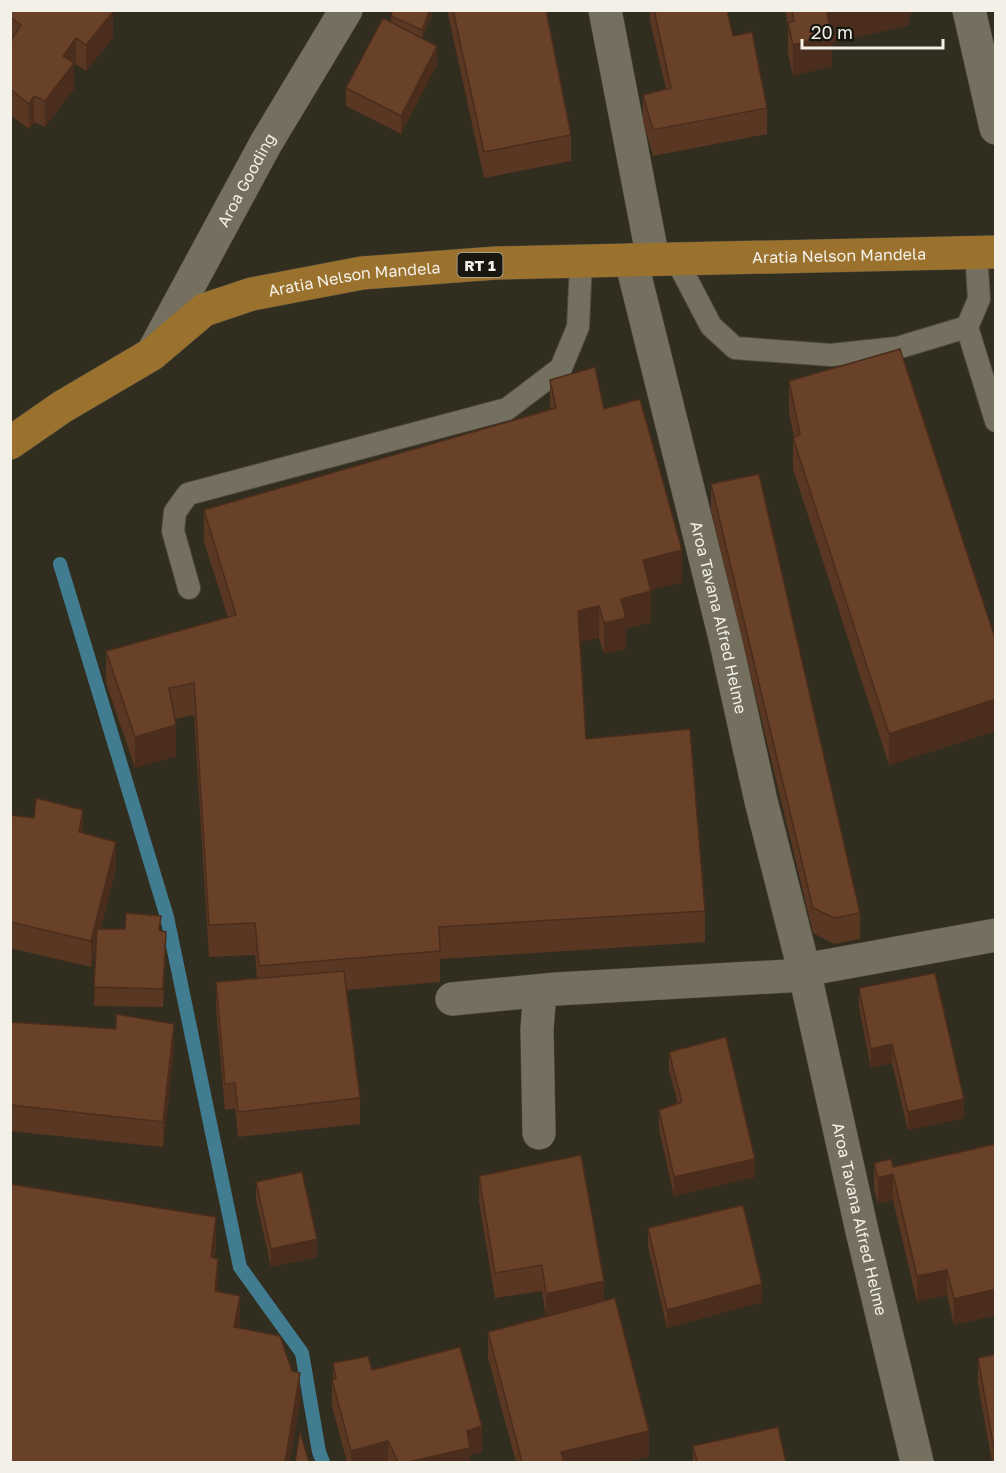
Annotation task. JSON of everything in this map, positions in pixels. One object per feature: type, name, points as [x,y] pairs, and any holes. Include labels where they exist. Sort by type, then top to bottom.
[{"type":"main road","name":"Aratia Nelson Mandela","points":[[10,442],[62,407],[152,354],[204,310],[252,294],[362,273],[496,263],[986,252]]},
{"type":"street","name":"Aroa Gooding","points":[[152,354],[266,143],[346,10]]},
{"type":"street","name":"Aroa Tavana Alfred Helme","points":[[605,10],[725,638],[761,801],[805,973],[862,1231],[917,1462]]},
{"type":"street","points":[[969,10],[996,128]]},
{"type":"street","points":[[452,999],[805,973],[996,935]]},
{"type":"street","points":[[539,1133],[537,1029],[540,991]]},
{"type":"lane","points":[[986,252],[979,299],[967,327],[996,421]]},
{"type":"lane","points":[[653,259],[711,326],[735,348],[831,355],[897,348],[967,327]]},
{"type":"lane","points":[[189,588],[173,531],[175,512],[188,494],[507,409],[561,368],[578,327],[581,261]]},
{"type":"building","points":[[10,10],[110,10],[113,12],[86,45],[76,38],[63,56],[74,63],[45,101],[34,96],[29,104],[10,89],[10,42],[21,25],[10,17]]},
{"type":"building","points":[[393,10],[430,10],[422,30],[391,16]]},
{"type":"building","points":[[453,10],[546,10],[571,135],[484,152]]},
{"type":"building","points":[[654,10],[727,10],[733,36],[752,32],[767,108],[653,130],[643,95],[671,88]]},
{"type":"building","points":[[792,10],[836,10],[827,13],[832,35],[793,45],[788,23],[794,21]]},
{"type":"building","points":[[383,18],[437,46],[401,116],[346,88]]},
{"type":"building","points":[[900,349],[996,641],[996,699],[889,734],[793,438],[800,434],[789,381]]},
{"type":"building","points":[[595,367],[604,409],[640,399],[682,550],[643,560],[651,591],[621,599],[626,618],[604,623],[599,606],[578,611],[586,739],[690,729],[705,911],[439,927],[440,951],[259,966],[255,923],[209,925],[194,683],[169,688],[176,725],[135,737],[106,651],[236,615],[204,510],[556,408],[550,380]]},
{"type":"building","points":[[759,474],[860,913],[834,918],[813,908],[711,484]]},
{"type":"building","points":[[36,798],[83,810],[79,832],[116,842],[91,941],[10,922],[10,815],[34,818]]},
{"type":"building","points":[[126,913],[161,916],[159,930],[166,932],[163,989],[94,987],[97,929],[125,929]]},
{"type":"building","points":[[344,971],[360,1098],[238,1112],[235,1083],[225,1084],[216,982]]},
{"type":"building","points":[[935,973],[964,1099],[908,1112],[892,1044],[871,1049],[859,988]]},
{"type":"building","points":[[116,1014],[174,1024],[163,1122],[10,1105],[10,1022],[116,1029]]},
{"type":"building","points":[[726,1037],[755,1159],[674,1177],[659,1110],[682,1102],[669,1052]]},
{"type":"building","points":[[996,1144],[996,1289],[954,1299],[947,1270],[917,1276],[893,1174],[878,1178],[874,1163],[891,1159],[893,1167]]},
{"type":"building","points":[[581,1155],[604,1281],[546,1294],[542,1265],[495,1273],[479,1176]]},
{"type":"building","points":[[302,1172],[317,1239],[271,1249],[256,1182]]},
{"type":"building","points":[[10,1184],[216,1217],[211,1257],[218,1259],[215,1291],[240,1296],[234,1327],[280,1336],[292,1371],[300,1373],[285,1462],[10,1462]]},
{"type":"building","points":[[743,1205],[762,1284],[667,1310],[648,1228]]},
{"type":"building","points":[[615,1298],[649,1431],[561,1452],[564,1462],[522,1462],[488,1332]]},
{"type":"building","points":[[460,1347],[482,1426],[467,1431],[470,1448],[408,1462],[398,1462],[388,1441],[351,1451],[332,1380],[336,1378],[333,1363],[368,1356],[372,1370]]},
{"type":"building","points":[[996,1354],[996,1455],[995,1455],[978,1358]]},
{"type":"building","points":[[778,1427],[786,1462],[697,1462],[693,1446]]},
{"type":"building","points":[[300,1432],[309,1462],[295,1462]]},
{"type":"waterway","points":[[60,564],[167,917],[240,1267],[302,1353],[319,1452],[323,1462]]}]
